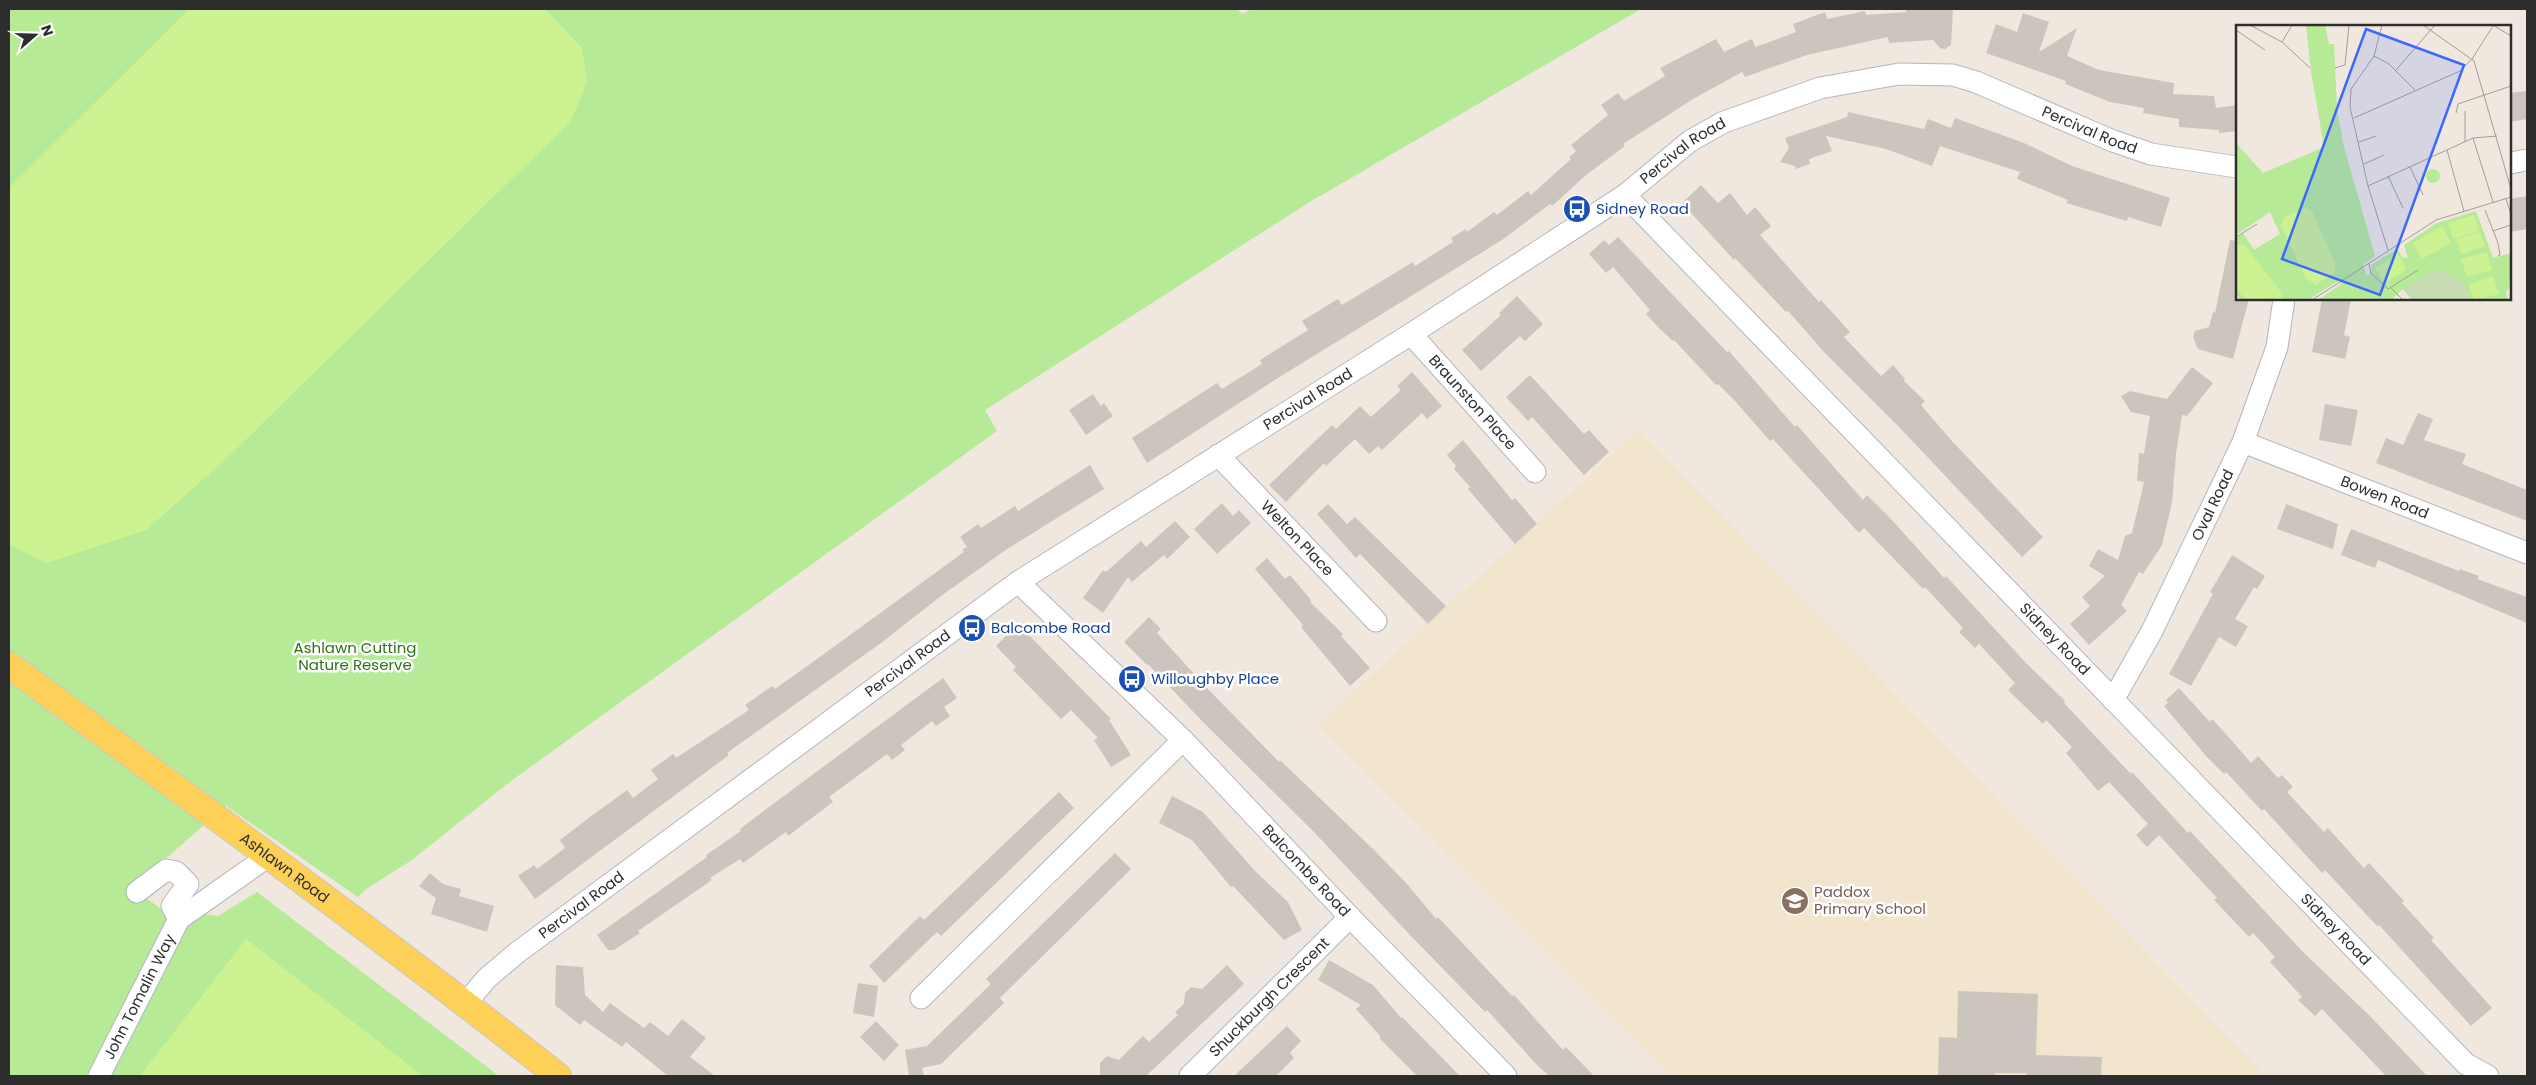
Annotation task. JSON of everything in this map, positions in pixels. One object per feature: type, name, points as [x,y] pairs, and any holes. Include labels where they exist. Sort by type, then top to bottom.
[{"type":"main road","name":"Ashlawn Road","points":[[9,665],[222,823],[270,856],[466,1003],[558,1076]]},
{"type":"street","name":"Percival Road","points":[[466,1003],[487,978],[518,952],[1018,582],[1411,334],[1625,195],[1690,141],[1724,122],[1820,88],[1899,74],[1953,75],[1976,82],[2113,141],[2151,154],[2236,167]]},
{"type":"street","points":[[2511,163],[2527,160]]},
{"type":"street","name":"Sidney Road","points":[[1625,195],[2466,1064],[2488,1076]]},
{"type":"street","name":"Oval Road","points":[[2113,700],[2152,631],[2243,442],[2277,347],[2284,300]]},
{"type":"street","name":"Braunston Place","points":[[1411,334],[1535,472]]},
{"type":"street","name":"Bowen Road","points":[[2243,442],[2527,553]]},
{"type":"street","name":"Welton Place","points":[[1218,455],[1376,620]]},
{"type":"street","name":"Balcombe Road","points":[[1018,582],[1183,740],[1350,917],[1506,1076]]},
{"type":"street","points":[[921,998],[1183,740]]},
{"type":"street","points":[[137,892],[166,870],[176,872],[188,884],[172,906],[179,919],[270,856]]},
{"type":"street","name":"Shuckburgh Crescent","points":[[1190,1076],[1350,917]]},
{"type":"street","name":"John Tomalin Way","points":[[100,1076],[179,919]]},
{"type":"shaded area","name":"Paddox Primary School","points":[[1639,430],[2266,1076],[1673,1076],[1317,725]]},
{"type":"green space","name":"Ashlawn Cutting Nature Reserve","points":[[9,9],[1237,9],[1242,14],[1252,9],[1641,9],[1308,203],[985,410],[997,431],[511,781],[412,860],[366,889],[358,897],[226,806],[132,888],[160,908],[218,916],[257,892],[499,1076],[9,1076]]},
{"type":"green space","points":[[189,9],[545,9],[582,48],[587,82],[571,121],[225,460],[146,530],[47,563],[9,545],[9,188]]},
{"type":"green space","points":[[246,939],[423,1076],[140,1076]]},
{"type":"building","points":[[1906,9],[1953,9],[1951,45],[1945,49],[1940,48],[1933,40],[1889,43],[1888,37],[1807,55],[1745,77],[1742,72],[1693,99],[1623,144],[1625,146],[1585,176],[1552,206],[1550,204],[1502,240],[1273,381],[1147,463],[1132,438],[1217,383],[1222,389],[1262,364],[1260,360],[1308,330],[1302,321],[1338,299],[1342,305],[1413,262],[1415,266],[1453,242],[1451,238],[1466,229],[1467,232],[1494,212],[1497,215],[1528,191],[1531,195],[1571,159],[1569,157],[1576,151],[1571,145],[1608,115],[1601,105],[1618,93],[1624,101],[1665,76],[1660,68],[1716,39],[1724,52],[1752,39],[1755,47],[1796,32],[1793,24],[1825,12],[1827,19],[1865,11],[1866,15],[1906,12]]},
{"type":"building","points":[[2023,13],[2049,22],[2039,52],[2077,28],[2067,56],[2099,70],[2174,83],[2173,94],[2214,96],[2216,108],[2236,105],[2236,131],[2219,133],[2219,130],[2179,127],[2179,119],[2143,113],[2144,108],[2110,102],[2065,84],[2066,81],[1986,53],[1996,24],[2017,32]]},
{"type":"building","points":[[2527,91],[2527,119],[2511,122],[2511,93]]},
{"type":"building","points":[[1848,112],[1924,129],[1928,119],[1951,128],[1955,118],[2024,143],[2072,166],[2170,198],[2161,227],[2128,217],[2127,221],[2066,203],[2068,200],[2017,179],[2020,172],[1940,146],[1932,166],[1886,149],[1826,136],[1832,151],[1809,159],[1810,164],[1796,169],[1795,166],[1780,162],[1789,148],[1785,138],[1847,117]]},
{"type":"building","points":[[1701,185],[1718,203],[1730,193],[1747,215],[1755,207],[1771,226],[1760,235],[1819,302],[1821,300],[1850,332],[1844,337],[1881,376],[1893,365],[1905,379],[1904,381],[1925,401],[1921,405],[1951,440],[2043,537],[2022,557],[1899,427],[1825,353],[1788,311],[1786,312],[1735,258],[1734,260],[1682,203]]},
{"type":"building","points":[[2527,196],[2527,229],[2511,232],[2511,199]]},
{"type":"building","points":[[1618,237],[1727,352],[1729,351],[1795,427],[1797,425],[1863,500],[1867,495],[1892,520],[1944,578],[1946,576],[2026,663],[2065,701],[2064,703],[2130,773],[2132,772],[2188,833],[2190,831],[2303,952],[2371,1017],[2427,1076],[2386,1076],[2322,1009],[2315,1016],[2298,1000],[2302,997],[2270,962],[2275,957],[2253,933],[2249,937],[2214,900],[2217,898],[2159,835],[2147,847],[2136,835],[2148,824],[2109,782],[2098,791],[2066,753],[2072,747],[2046,720],[2043,724],[2008,690],[2015,683],[1979,644],[1975,648],[1959,632],[1963,628],[1925,587],[1923,589],[1864,528],[1859,533],[1773,439],[1770,441],[1735,401],[1718,384],[1716,385],[1674,340],[1646,314],[1650,310],[1613,267],[1606,273],[1589,254],[1604,240],[1609,245]]},
{"type":"building","points":[[2230,240],[2236,241],[2236,300],[2249,300],[2233,359],[2198,349],[2193,337],[2195,331],[2209,327],[2213,312],[2215,313]]},
{"type":"building","points":[[1517,296],[1543,324],[1525,341],[1520,336],[1481,371],[1462,350],[1501,315],[1499,313]]},
{"type":"building","points":[[2322,300],[2351,300],[2344,335],[2350,337],[2345,359],[2312,352]]},
{"type":"building","points":[[2192,367],[2213,383],[2187,416],[2182,415],[2176,454],[2172,503],[2162,545],[2143,574],[2139,572],[2121,605],[2127,611],[2089,645],[2070,624],[2090,606],[2082,597],[2105,576],[2089,566],[2098,549],[2118,560],[2125,536],[2132,533],[2144,482],[2137,481],[2139,453],[2144,454],[2150,416],[2131,412],[2121,396],[2130,391],[2167,399]]},
{"type":"building","points":[[1412,372],[1442,406],[1427,419],[1422,413],[1382,450],[1378,446],[1369,454],[1355,439],[1326,466],[1324,463],[1286,502],[1269,485],[1332,425],[1336,429],[1360,406],[1371,417],[1401,390],[1397,386]]},
{"type":"building","points":[[1530,375],[1584,434],[1589,430],[1609,452],[1584,475],[1532,417],[1528,421],[1506,397]]},
{"type":"building","points":[[1093,394],[1101,406],[1104,403],[1113,416],[1086,435],[1069,410]]},
{"type":"building","points":[[2325,404],[2358,410],[2351,446],[2319,440]]},
{"type":"building","points":[[2418,413],[2433,419],[2424,440],[2466,454],[2462,464],[2527,490],[2527,521],[2376,463],[2386,438],[2403,445]]},
{"type":"building","points":[[1463,440],[1512,500],[1515,498],[1537,524],[1515,544],[1468,489],[1470,487],[1454,469],[1456,466],[1447,455]]},
{"type":"building","points":[[1090,465],[1104,489],[1007,549],[941,596],[881,643],[727,753],[729,755],[535,899],[518,876],[534,865],[537,869],[565,848],[560,840],[627,790],[633,798],[658,779],[651,770],[673,754],[676,758],[749,710],[745,705],[772,686],[775,689],[964,552],[962,550],[967,547],[960,537],[978,524],[981,528],[1015,506],[1018,511]]},
{"type":"building","points":[[1222,503],[1233,516],[1239,510],[1251,523],[1217,554],[1194,529]]},
{"type":"building","points":[[1328,504],[1347,524],[1355,517],[1446,606],[1428,624],[1360,554],[1356,558],[1317,514]]},
{"type":"building","points":[[2286,504],[2338,524],[2333,549],[2277,529]]},
{"type":"building","points":[[1175,521],[1190,537],[1167,559],[1164,555],[1132,582],[1128,577],[1103,613],[1083,598],[1103,570],[1106,572],[1141,541],[1146,547]]},
{"type":"building","points":[[2351,529],[2459,571],[2460,569],[2479,576],[2477,579],[2527,597],[2527,623],[2378,560],[2375,568],[2341,555]]},
{"type":"building","points":[[2232,555],[2265,576],[2257,589],[2254,587],[2235,619],[2248,626],[2236,647],[2219,637],[2191,686],[2169,674],[2213,594],[2210,592]]},
{"type":"building","points":[[1267,558],[1285,579],[1290,575],[1311,600],[1310,602],[1343,634],[1341,636],[1370,668],[1350,686],[1301,627],[1303,625],[1255,569]]},
{"type":"building","points":[[1149,617],[1161,629],[1157,633],[1206,687],[1279,762],[1280,760],[1375,851],[1408,885],[1436,919],[1438,917],[1512,996],[1514,995],[1563,1050],[1566,1047],[1594,1076],[1549,1076],[1538,1066],[1487,1010],[1485,1012],[1409,934],[1314,832],[1124,642]]},
{"type":"building","points":[[1018,624],[1111,719],[1109,720],[1131,755],[1111,767],[1094,740],[1098,738],[1071,710],[1061,719],[1013,670],[1016,667],[996,646]]},
{"type":"building","points":[[943,678],[957,698],[944,707],[950,716],[936,726],[932,721],[901,745],[905,750],[892,760],[887,754],[829,797],[833,802],[788,836],[786,832],[743,863],[740,859],[710,878],[712,880],[638,931],[640,933],[614,950],[608,950],[597,935],[707,857],[706,855],[741,831],[740,829],[765,810]]},
{"type":"building","points":[[2179,688],[2210,722],[2212,719],[2251,763],[2258,756],[2278,778],[2282,775],[2293,787],[2287,792],[2324,832],[2328,828],[2364,868],[2369,863],[2404,901],[2402,903],[2434,938],[2431,940],[2492,1008],[2471,1026],[2379,925],[2377,926],[2325,870],[2322,873],[2264,809],[2262,811],[2226,772],[2224,774],[2206,756],[2164,706],[2168,703],[2166,700]]},
{"type":"building","points":[[1059,792],[1074,808],[941,936],[937,932],[884,983],[869,966],[920,916],[924,920]]},
{"type":"building","points":[[1172,796],[1203,812],[1256,872],[1288,902],[1302,930],[1284,940],[1233,886],[1231,887],[1192,840],[1159,823]]},
{"type":"building","points":[[1115,853],[1131,869],[1000,998],[1004,1003],[941,1064],[922,1068],[924,1076],[909,1076],[905,1050],[927,1046],[991,984],[986,979]]},
{"type":"building","points":[[430,873],[443,884],[461,889],[459,896],[494,906],[487,932],[431,914],[436,898],[419,886]]},
{"type":"building","points":[[1329,960],[1373,985],[1401,1018],[1460,1076],[1417,1076],[1379,1038],[1381,1037],[1356,1009],[1361,1005],[1318,980]]},
{"type":"building","points":[[556,965],[583,967],[585,995],[603,1012],[610,1003],[644,1028],[650,1022],[668,1036],[682,1019],[706,1038],[690,1057],[715,1076],[668,1076],[626,1042],[622,1047],[584,1020],[580,1025],[555,1005]]},
{"type":"building","points":[[1227,965],[1244,984],[1146,1076],[1100,1076],[1100,1063],[1107,1056],[1119,1060],[1143,1036],[1149,1042],[1178,1015],[1175,1012],[1184,1004],[1185,993],[1191,987],[1202,989]]},
{"type":"building","points":[[858,983],[878,986],[874,1017],[853,1013]]},
{"type":"building","points":[[1958,991],[2038,994],[2036,1055],[2102,1057],[2101,1076],[2026,1076],[2026,1073],[1995,1073],[1995,1076],[1938,1076],[1939,1037],[1957,1038]]},
{"type":"building","points":[[876,1021],[899,1045],[884,1061],[860,1037]]},
{"type":"building","points":[[1287,1026],[1301,1041],[1290,1053],[1294,1058],[1276,1076],[1234,1076]]},
{"type":"place","name":"Sidney Road","points":[[1577,209]]},
{"type":"place","name":"Balcombe Road","points":[[972,628]]},
{"type":"place","name":"Willoughby Place","points":[[1132,679]]},
{"type":"place","name":"Paddox Primary School","points":[[1795,901]]}]
